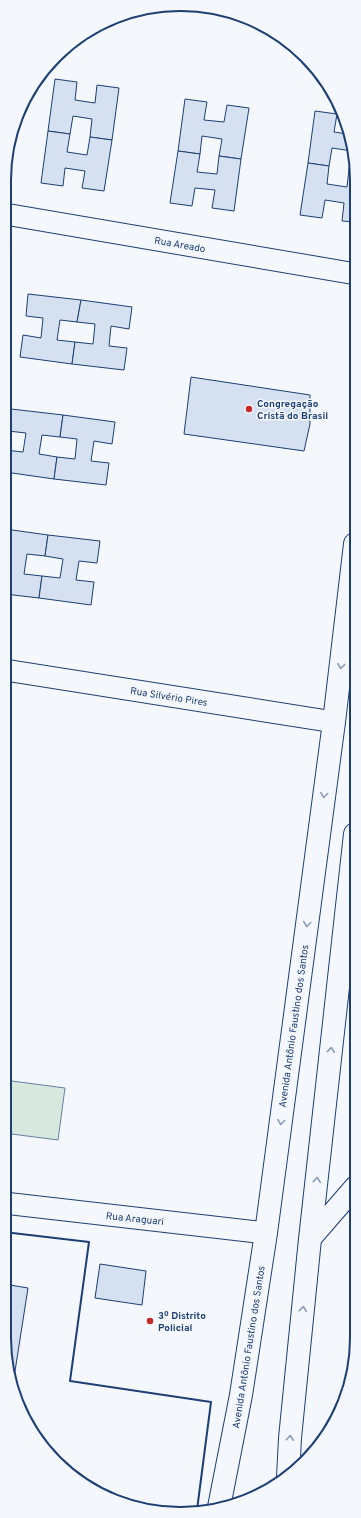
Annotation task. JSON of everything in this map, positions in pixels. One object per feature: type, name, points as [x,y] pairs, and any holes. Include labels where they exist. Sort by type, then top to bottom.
[{"type":"main road","name":"Avenida Antônio Faustino dos Santos","points":[[220,1502],[241,1395],[266,1233],[350,593]]},
{"type":"main road","points":[[288,1468],[290,1438],[310,1239],[350,887]]},
{"type":"street","name":"Rua Areado","points":[[11,215],[350,273]]},
{"type":"street","name":"Rua Silvério Pires","points":[[11,671],[334,722]]},
{"type":"street","points":[[310,1239],[350,1194]]},
{"type":"street","name":"Rua Araguari","points":[[11,1204],[266,1233]]},
{"type":"shaded area","points":[[11,1081],[65,1088],[58,1140],[11,1134]]},
{"type":"building","points":[[55,79],[77,82],[75,100],[95,103],[97,85],[119,88],[112,140],[90,137],[92,119],[73,116],[70,134],[48,131]]},
{"type":"building","points":[[185,99],[207,102],[204,120],[224,122],[227,105],[249,108],[241,159],[219,156],[222,139],[202,136],[200,154],[178,151]]},
{"type":"building","points":[[315,111],[336,114],[334,132],[343,133],[348,150],[332,148],[329,166],[308,163]]},
{"type":"building","points":[[48,131],[70,134],[67,152],[87,155],[90,137],[112,140],[104,191],[82,188],[85,171],[65,168],[63,186],[41,183]]},
{"type":"building","points":[[178,151],[200,154],[197,172],[217,174],[219,156],[241,159],[234,211],[212,208],[215,190],[195,188],[192,206],[170,203]]},
{"type":"building","points":[[308,163],[329,166],[327,184],[347,187],[350,169],[350,222],[342,221],[344,203],[325,200],[322,218],[300,215]]},
{"type":"building","points":[[28,294],[81,300],[77,322],[60,320],[57,340],[75,342],[72,364],[20,357],[23,335],[41,338],[43,318],[26,316]]},
{"type":"building","points":[[81,300],[132,307],[129,329],[111,326],[109,346],[127,348],[124,370],[72,364],[75,342],[93,344],[95,324],[77,322]]},
{"type":"building","name":"Congregação Cristã do Brasil","points":[[191,377],[310,395],[310,424],[304,451],[184,434]]},
{"type":"building","points":[[11,409],[63,415],[60,437],[42,435],[39,454],[57,457],[54,479],[11,473],[11,451],[23,452],[26,433],[11,431]]},
{"type":"building","points":[[63,415],[115,422],[112,444],[94,441],[91,461],[109,463],[106,485],[54,479],[57,457],[75,459],[77,439],[60,437]]},
{"type":"building","points":[[11,530],[48,535],[45,556],[27,554],[24,574],[42,576],[39,598],[11,595]]},
{"type":"building","points":[[48,535],[100,541],[97,563],[79,561],[76,580],[94,582],[91,605],[39,598],[42,576],[60,578],[63,559],[45,556]]},
{"type":"building","points":[[100,1264],[146,1271],[142,1305],[95,1298]]},
{"type":"building","points":[[11,1285],[28,1288],[15,1373],[11,1349]]},
{"type":"wall","points":[[11,1233],[89,1242],[70,1381],[211,1402],[197,1507]]},
{"type":"place","name":"Congregação Cristã do Brasil","points":[[249,409]]},
{"type":"place","name":"3º Distrito Policial","points":[[150,1321]]}]
